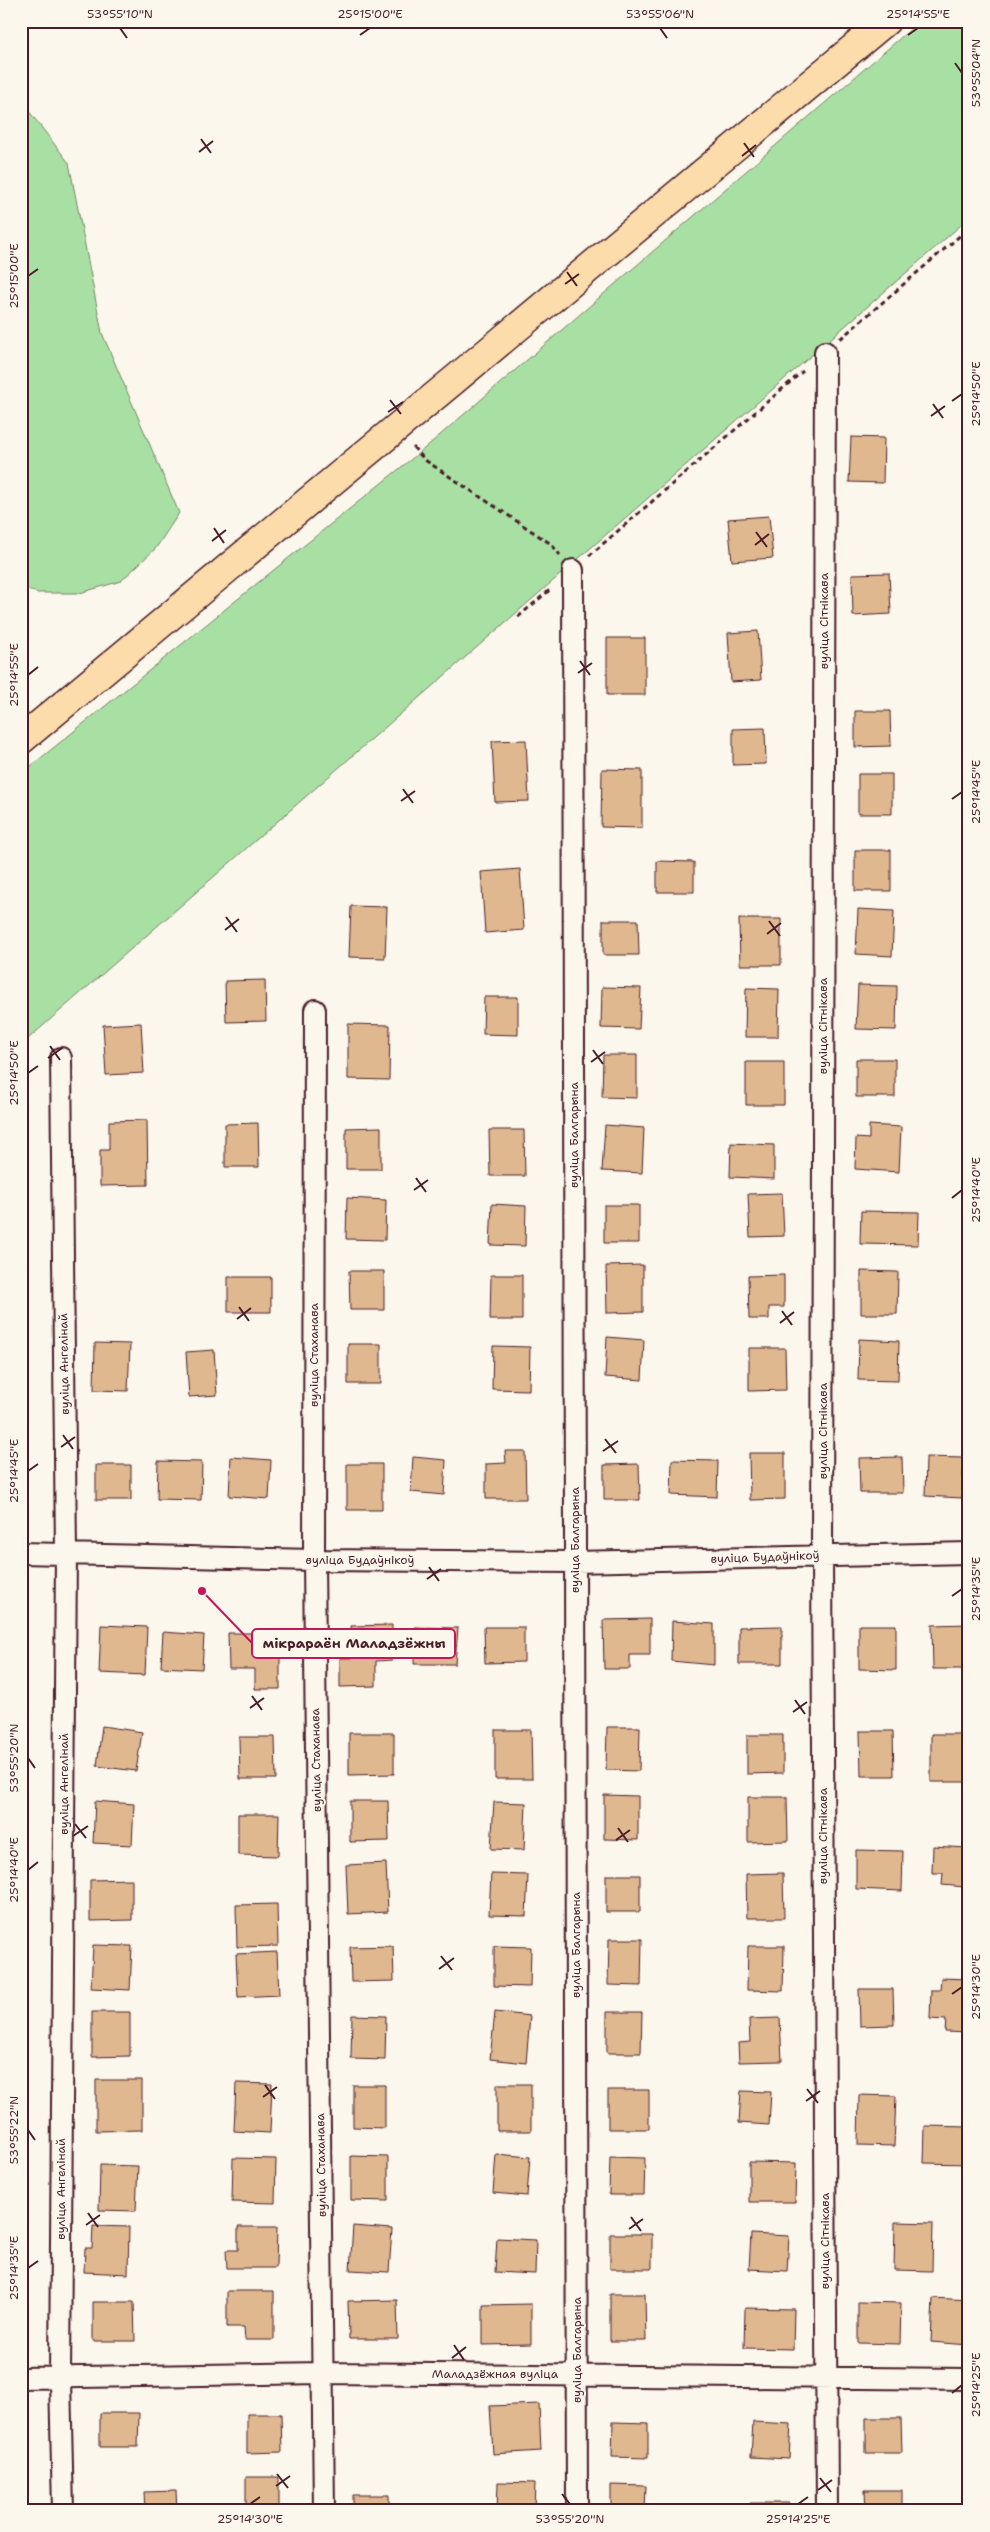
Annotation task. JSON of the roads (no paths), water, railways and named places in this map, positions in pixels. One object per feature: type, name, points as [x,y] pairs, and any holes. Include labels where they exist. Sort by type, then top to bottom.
[{"type":"highway","points":[[21,740],[886,21]]},
{"type":"street","name":"вуліца Сітнікава","points":[[825,352],[822,1555],[827,2511]]},
{"type":"street","name":"вуліца Балгарына","points":[[573,570],[577,2511]]},
{"type":"street","name":"вуліца Стаханава","points":[[315,1010],[314,1560],[324,2511]]},
{"type":"street","name":"вуліца Ангелінай","points":[[61,1058],[66,1554],[60,2378],[63,2511]]},
{"type":"street","name":"вуліца Будаўнікоў","points":[[21,1553],[314,1560],[575,1562],[969,1552]]},
{"type":"street","name":"Маладзёжная вуліца","points":[[21,2378],[323,2373],[969,2378]]},
{"type":"place","name":"мікрараён Маладзёжны","points":[[202,1591]]}]
